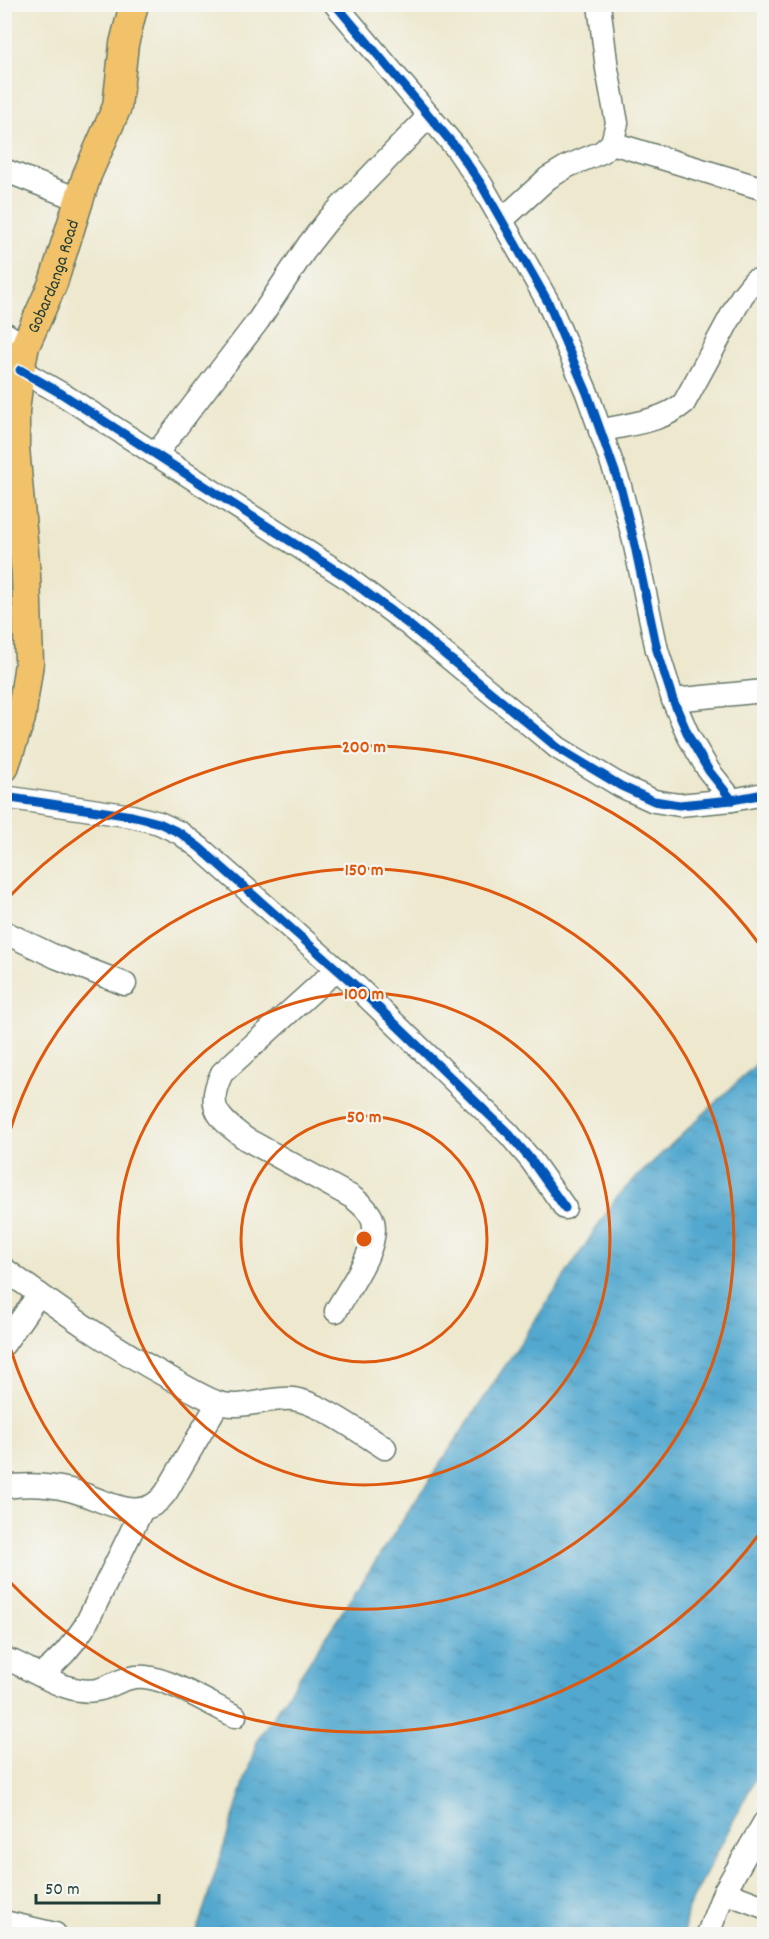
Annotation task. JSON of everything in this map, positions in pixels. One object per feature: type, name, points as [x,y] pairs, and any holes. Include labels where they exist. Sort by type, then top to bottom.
[{"type":"main road","name":"Gobardanga Road","points":[[4,768],[21,718],[29,663],[26,575],[15,447],[16,350],[53,283],[87,175],[117,107],[123,52],[134,4]]},
{"type":"street","points":[[335,4],[469,167],[548,302],[568,345],[620,486],[657,650],[674,700],[689,737],[709,771],[732,800]]},
{"type":"street","points":[[502,220],[548,178],[568,166],[602,153],[612,143],[617,123],[607,69],[599,4]]},
{"type":"street","points":[[156,454],[258,321],[315,236],[364,182],[429,117]]},
{"type":"street","points":[[612,143],[765,189]]},
{"type":"street","points":[[4,170],[80,200]]},
{"type":"street","points":[[600,430],[657,417],[675,410],[684,403],[742,296],[754,281],[765,282]]},
{"type":"street","points":[[16,350],[63,394],[346,577],[408,624],[558,748],[596,771],[654,801],[679,805],[765,794]]},
{"type":"street","points":[[674,700],[765,692]]},
{"type":"street","points":[[4,797],[132,816],[159,823],[180,833],[225,869],[337,969],[509,1134],[531,1160],[565,1208]]},
{"type":"street","points":[[4,932],[56,957],[125,984]]},
{"type":"street","points":[[336,1311],[371,1247],[373,1221],[364,1206],[352,1197],[246,1139],[231,1128],[218,1113],[213,1100],[216,1085],[222,1073],[337,969]]},
{"type":"street","points":[[4,1269],[139,1361],[218,1403],[236,1405],[281,1399],[308,1403],[385,1448]]},
{"type":"street","points":[[4,1344],[39,1294]]},
{"type":"street","points":[[4,1487],[52,1486],[73,1491],[112,1506],[142,1510],[153,1507],[160,1501],[218,1403]]},
{"type":"street","points":[[42,1675],[74,1643],[85,1626],[142,1510]]},
{"type":"street","points":[[4,1659],[76,1690],[88,1692],[135,1677],[147,1677],[162,1681],[235,1716]]},
{"type":"street","points":[[708,1935],[724,1892],[765,1823]]},
{"type":"street","points":[[724,1892],[765,1907]]},
{"type":"street","points":[[4,1922],[55,1935]]},
{"type":"water","points":[[764,1057],[764,1762],[688,1908],[683,1934],[196,1934],[258,1739],[619,1194]]},
{"type":"cycle path","points":[[335,4],[457,149],[481,184],[548,302],[587,393],[620,486],[657,650],[673,700],[689,737],[709,771],[732,800]]},
{"type":"cycle path","points":[[20,370],[62,394],[346,577],[408,624],[558,748],[621,786],[654,801],[679,805],[732,800],[764,794]]},
{"type":"cycle path","points":[[4,797],[132,816],[159,823],[180,833],[200,848],[356,986],[509,1134],[531,1160],[565,1208]]}]
